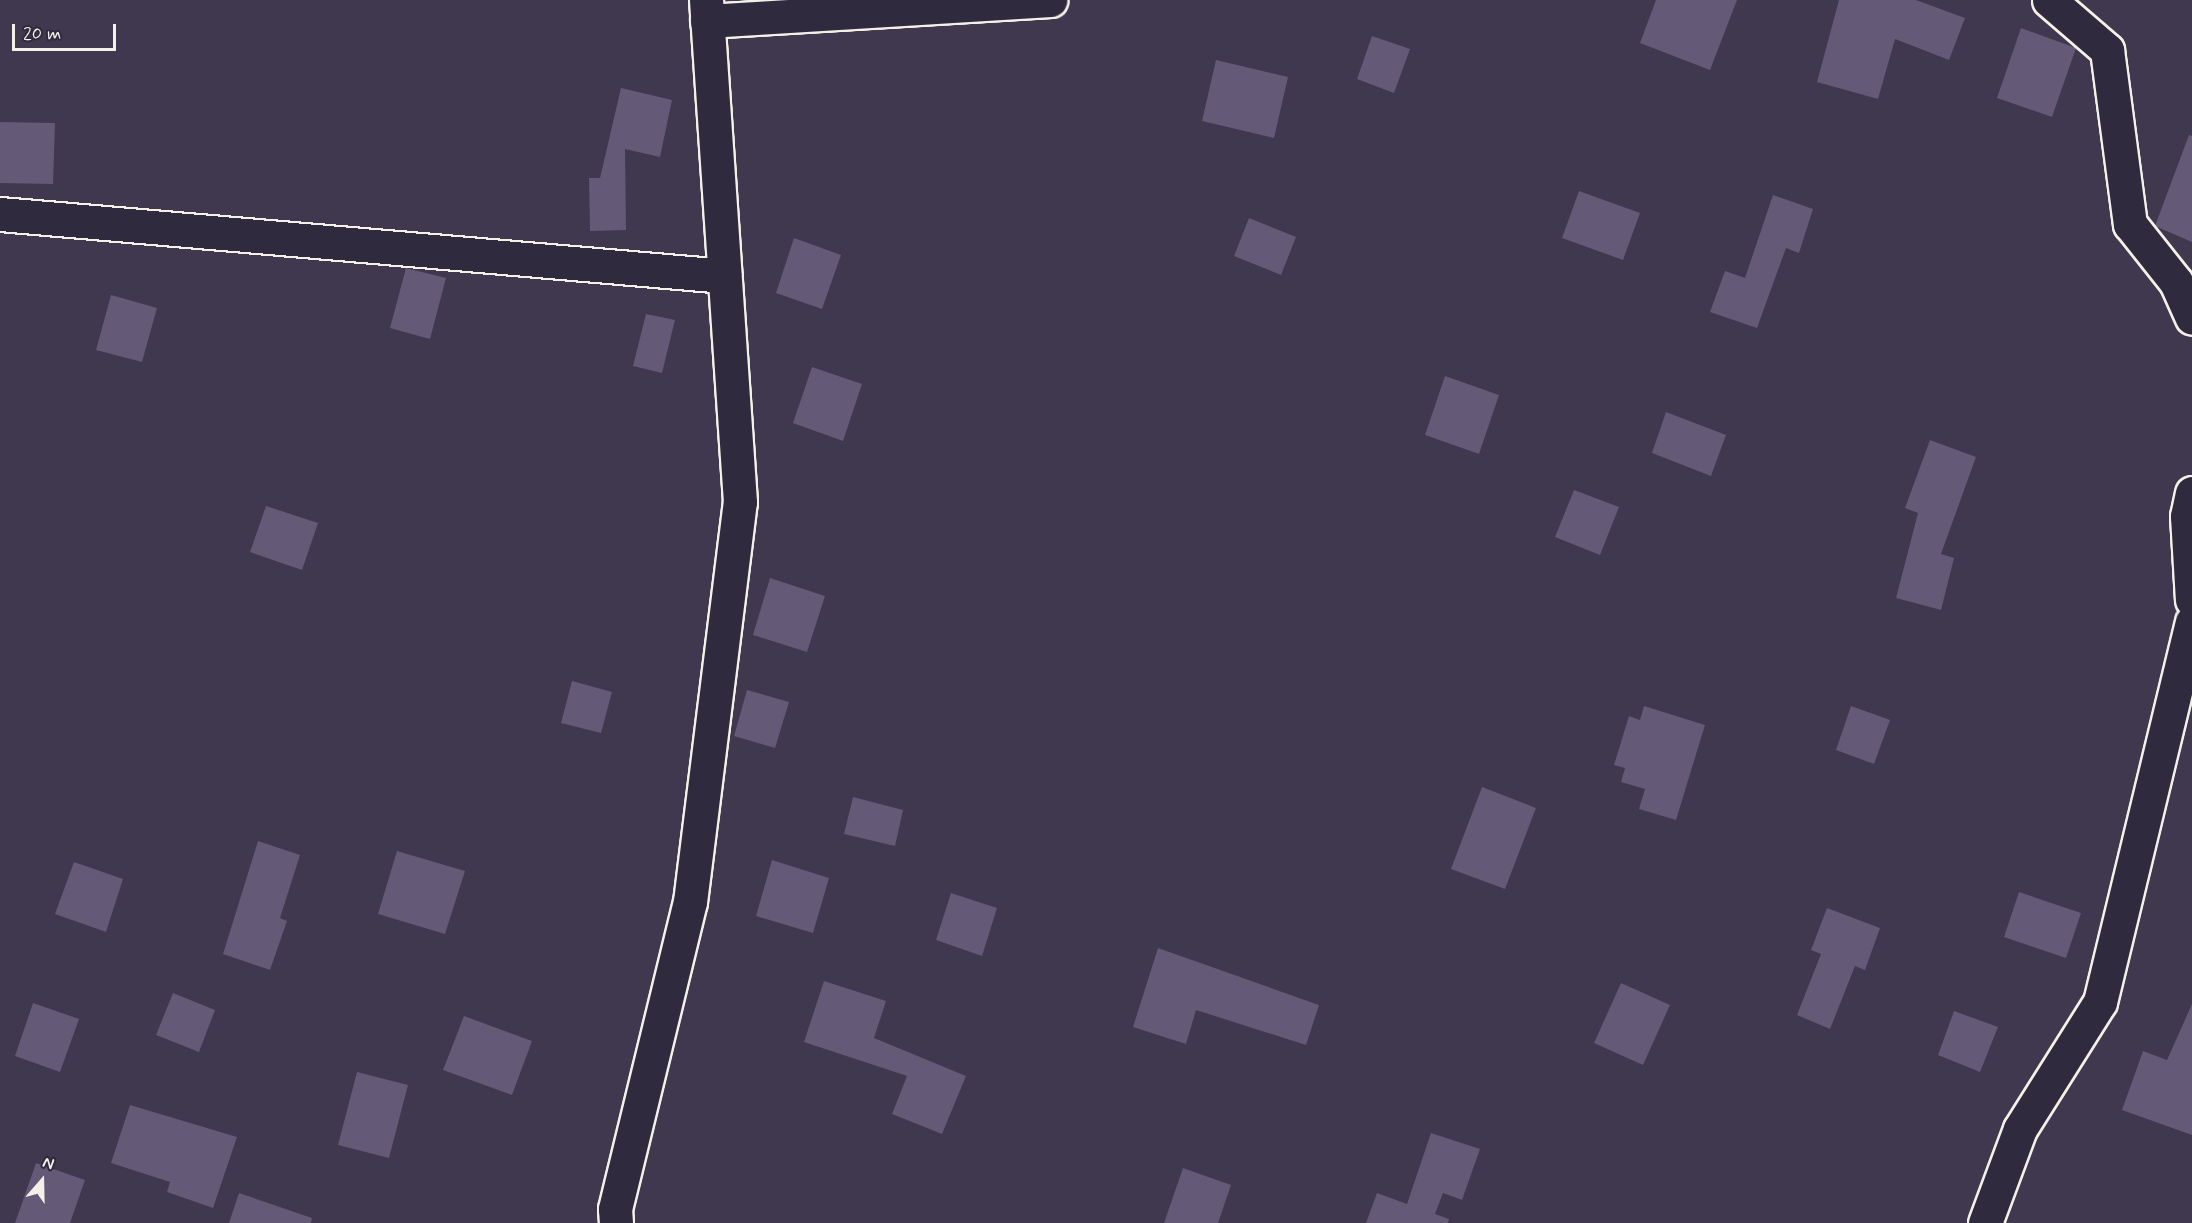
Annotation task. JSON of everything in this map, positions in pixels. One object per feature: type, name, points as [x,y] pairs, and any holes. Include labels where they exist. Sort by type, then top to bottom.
[{"type":"street","points":[[616,1223],[615,1209],[690,902],[740,502],[706,10],[1050,0]]},
{"type":"street","points":[[2049,0],[2107,50],[2130,224],[2176,282],[2192,318]]},
{"type":"street","points":[[0,214],[724,276]]},
{"type":"street","points":[[2192,493],[2187,516],[2192,600]]},
{"type":"street","points":[[1985,1223],[2020,1129],[2100,1002],[2192,622]]},
{"type":"building","points":[[1656,0],[1737,0],[1710,70],[1640,43]]},
{"type":"building","points":[[1839,0],[1916,0],[1965,18],[1949,60],[1895,39],[1878,99],[1817,82]]},
{"type":"building","points":[[2021,28],[2076,48],[2052,117],[1997,98]]},
{"type":"building","points":[[1372,36],[1410,49],[1394,93],[1357,79]]},
{"type":"building","points":[[1216,60],[1288,77],[1274,138],[1202,121]]},
{"type":"building","points":[[621,88],[672,100],[660,157],[625,149],[626,230],[590,231],[589,178],[600,178]]},
{"type":"building","points":[[0,122],[55,123],[53,184],[0,183]]},
{"type":"building","points":[[2189,135],[2192,136],[2192,242],[2155,226]]},
{"type":"building","points":[[1579,191],[1640,213],[1623,260],[1562,238]]},
{"type":"building","points":[[1773,195],[1813,209],[1799,253],[1786,248],[1757,328],[1710,312],[1725,271],[1745,278]]},
{"type":"building","points":[[1249,218],[1296,237],[1281,275],[1234,256]]},
{"type":"building","points":[[794,238],[841,255],[822,309],[776,293]]},
{"type":"building","points":[[406,268],[446,278],[430,339],[390,328]]},
{"type":"building","points":[[111,295],[157,308],[142,362],[96,350]]},
{"type":"building","points":[[646,314],[675,320],[662,373],[633,366]]},
{"type":"building","points":[[812,367],[862,384],[843,441],[793,423]]},
{"type":"building","points":[[1445,376],[1499,395],[1479,454],[1425,435]]},
{"type":"building","points":[[1666,412],[1726,435],[1711,476],[1652,453]]},
{"type":"building","points":[[1930,440],[1976,457],[1941,554],[1954,558],[1941,610],[1896,598],[1918,513],[1905,508]]},
{"type":"building","points":[[1574,490],[1619,507],[1600,555],[1555,537]]},
{"type":"building","points":[[266,506],[318,523],[302,570],[250,552]]},
{"type":"building","points":[[770,578],[825,596],[807,652],[753,635]]},
{"type":"building","points":[[572,681],[612,692],[601,733],[561,723]]},
{"type":"building","points":[[747,690],[789,702],[775,748],[734,736]]},
{"type":"building","points":[[1644,706],[1705,725],[1676,820],[1639,809],[1645,789],[1621,782],[1625,768],[1614,765],[1629,716],[1640,720]]},
{"type":"building","points":[[1851,706],[1890,720],[1874,764],[1836,750]]},
{"type":"building","points":[[1482,787],[1536,808],[1505,889],[1451,869]]},
{"type":"building","points":[[853,797],[903,810],[895,846],[844,834]]},
{"type":"building","points":[[258,841],[300,855],[280,918],[287,921],[270,970],[223,954]]},
{"type":"building","points":[[397,851],[465,871],[445,934],[378,914]]},
{"type":"building","points":[[772,860],[829,878],[813,933],[756,916]]},
{"type":"building","points":[[74,862],[123,879],[106,932],[55,914]]},
{"type":"building","points":[[2019,892],[2081,913],[2066,958],[2004,937]]},
{"type":"building","points":[[951,893],[997,908],[982,956],[936,940]]},
{"type":"building","points":[[1827,908],[1880,928],[1865,970],[1855,966],[1830,1029],[1797,1015],[1821,954],[1811,950]]},
{"type":"building","points":[[1158,948],[1319,1005],[1306,1045],[1196,1010],[1186,1044],[1133,1027]]},
{"type":"building","points":[[824,981],[886,1001],[874,1038],[966,1076],[942,1134],[892,1114],[907,1076],[804,1042]]},
{"type":"building","points":[[1621,983],[1670,1005],[1643,1065],[1594,1043]]},
{"type":"building","points":[[173,993],[215,1010],[199,1052],[156,1035]]},
{"type":"building","points":[[33,1003],[79,1019],[60,1072],[15,1056]]},
{"type":"building","points":[[2192,1004],[2192,1135],[2122,1110],[2143,1051],[2167,1060]]},
{"type":"building","points":[[1954,1011],[1998,1027],[1980,1072],[1938,1055]]},
{"type":"building","points":[[464,1016],[532,1041],[512,1095],[443,1070]]},
{"type":"building","points":[[357,1072],[408,1085],[389,1158],[338,1145]]},
{"type":"building","points":[[130,1105],[237,1137],[213,1208],[167,1192],[170,1182],[111,1163]]},
{"type":"building","points":[[1431,1133],[1480,1149],[1462,1200],[1443,1193],[1435,1214],[1449,1219],[1448,1223],[1366,1223],[1377,1193],[1407,1204]]},
{"type":"building","points":[[36,1163],[85,1180],[70,1223],[15,1223]]},
{"type":"building","points":[[1183,1168],[1231,1185],[1218,1223],[1164,1223]]},
{"type":"building","points":[[239,1193],[312,1218],[311,1223],[229,1223]]}]
